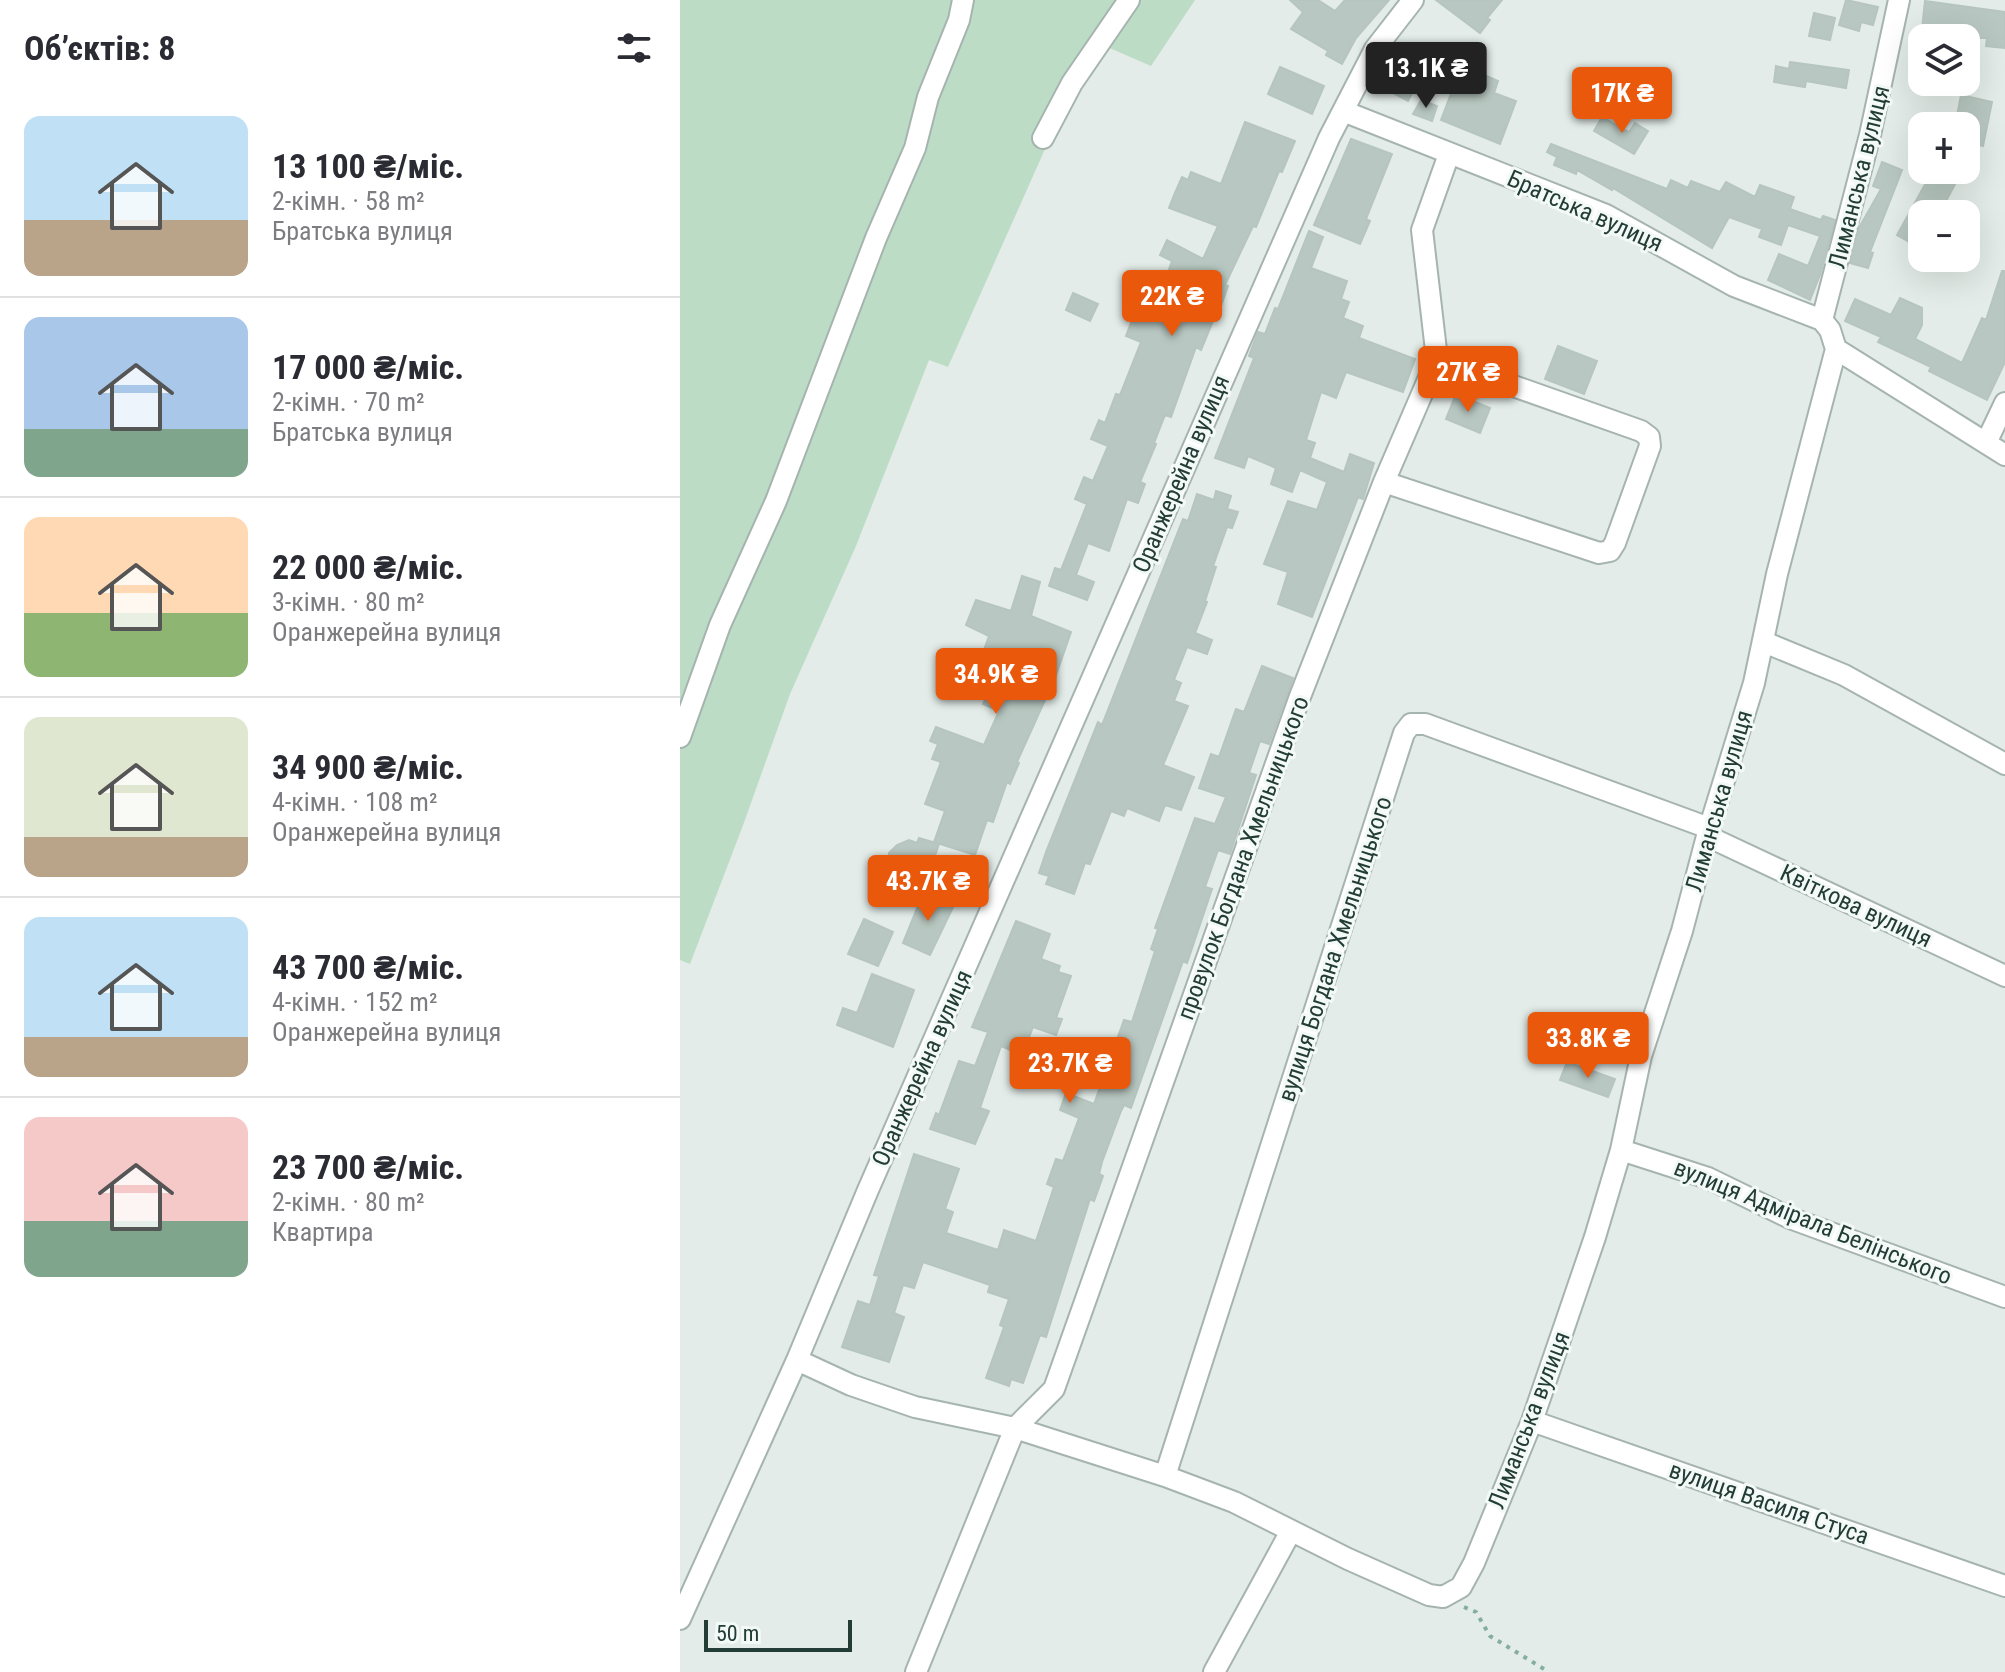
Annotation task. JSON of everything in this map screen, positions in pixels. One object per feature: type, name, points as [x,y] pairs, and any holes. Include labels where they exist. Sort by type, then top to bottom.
[{"type":"street","points":[[680,737],[729,602],[776,501],[876,238],[915,148],[928,97],[959,20],[963,0]]},
{"type":"street","points":[[1043,138],[1072,83],[1129,0]]},
{"type":"street","name":"Оранжерейна вулиця","points":[[680,1619],[797,1360],[868,1190],[1255,304],[1343,111],[1375,49],[1413,0]]},
{"type":"street","name":"Лиманська вулиця","points":[[1822,320],[1870,135],[1899,0]]},
{"type":"street","name":"Братська вулиця","points":[[1343,111],[1606,215],[1734,286],[1822,320]]},
{"type":"street","name":"провулок Богдана Хмельницького","points":[[916,1672],[1015,1428],[1054,1389],[1299,699],[1384,482],[1437,359],[1422,230],[1449,154]]},
{"type":"street","points":[[1822,320],[1830,330],[1836,349],[2005,455]]},
{"type":"street","name":"Лиманська вулиця","points":[[1452,1592],[1474,1563],[1532,1421],[1595,1237],[1621,1150],[1641,1056],[1682,931],[1764,642],[1777,574],[1836,349]]},
{"type":"street","points":[[1384,482],[1599,553],[1610,551],[1615,543],[1650,446],[1649,437],[1641,431],[1437,359]]},
{"type":"street","points":[[1986,443],[2005,403]]},
{"type":"street","points":[[1764,642],[1844,675],[2005,764]]},
{"type":"street","name":"вулиця Богдана Хмельницького","points":[[1165,1476],[1404,733],[1411,724],[1425,724],[1708,832]]},
{"type":"street","name":"Квіткова вулиця","points":[[1708,832],[2005,976]]},
{"type":"street","name":"вулиця Адмірала Белінського","points":[[1621,1150],[1708,1178],[1790,1218],[2005,1297]]},
{"type":"street","points":[[797,1360],[851,1385],[915,1407],[1015,1428],[1165,1476],[1234,1502],[1410,1588],[1452,1592]]},
{"type":"street","name":"вулиця Василя Стуса","points":[[1532,1421],[2005,1586]]},
{"type":"street","points":[[1214,1672],[1291,1531]]},
{"type":"path","points":[[1452,1592],[1476,1612],[1490,1636],[1549,1672]]},
{"type":"green space","points":[[680,0],[1195,0],[1151,66],[1105,46],[1053,131],[948,367],[929,360],[856,546],[790,694],[690,964],[680,960]]},
{"type":"building","points":[[1290,0],[1318,0],[1335,11],[1345,0],[1389,0],[1356,38],[1342,64],[1326,55],[1328,51],[1291,29],[1303,12]]},
{"type":"building","points":[[1436,0],[1502,0],[1487,18],[1490,20],[1480,33]]},
{"type":"building","points":[[1846,0],[1878,7],[1873,25],[1861,22],[1859,31],[1839,25]]},
{"type":"building","points":[[1925,1],[2005,12],[2005,48],[1986,46],[1987,38],[1980,38],[1980,24],[1923,24]]},
{"type":"building","points":[[1814,13],[1835,18],[1830,40],[1809,36]]},
{"type":"building","points":[[1400,48],[1428,63],[1408,101],[1380,86]]},
{"type":"building","points":[[1790,62],[1849,70],[1846,88],[1806,81],[1805,87],[1774,82],[1776,66],[1789,69]]},
{"type":"building","points":[[1462,65],[1498,81],[1494,93],[1516,101],[1500,144],[1441,120]]},
{"type":"building","points":[[1280,67],[1324,86],[1312,114],[1268,94]]},
{"type":"building","points":[[1961,96],[1992,102],[1983,146],[1980,145],[1980,112],[1958,112]]},
{"type":"building","points":[[1421,100],[1437,106],[1432,121],[1413,114]]},
{"type":"building","points":[[1602,117],[1629,132],[1635,123],[1648,131],[1634,154],[1594,131]]},
{"type":"building","points":[[1245,122],[1295,141],[1282,172],[1279,171],[1256,227],[1253,226],[1225,285],[1228,286],[1217,317],[1201,350],[1196,347],[1171,417],[1165,415],[1140,482],[1145,484],[1138,503],[1127,499],[1109,551],[1088,543],[1076,575],[1094,582],[1087,600],[1049,586],[1055,568],[1061,570],[1087,504],[1075,499],[1084,477],[1093,481],[1108,446],[1091,439],[1099,420],[1105,423],[1116,394],[1120,395],[1141,342],[1126,336],[1139,302],[1155,309],[1172,261],[1160,255],[1167,240],[1203,259],[1218,226],[1169,208],[1175,193],[1182,177],[1188,180],[1191,172],[1221,184]]},
{"type":"building","points":[[1351,139],[1392,154],[1366,219],[1370,221],[1360,244],[1314,225]]},
{"type":"building","points":[[1551,144],[1667,189],[1671,180],[1688,188],[1691,181],[1720,192],[1726,182],[1755,197],[1760,185],[1794,197],[1790,209],[1821,220],[1823,216],[1835,220],[1810,300],[1768,280],[1779,254],[1808,266],[1820,236],[1788,225],[1781,245],[1759,237],[1762,229],[1729,217],[1712,248],[1613,188],[1577,170],[1576,174],[1554,165],[1557,157],[1547,152]]},
{"type":"building","points":[[1882,162],[1902,170],[1870,252],[1873,253],[1868,268],[1850,263],[1859,228],[1881,189],[1873,186]]},
{"type":"building","points":[[1925,184],[1955,184],[1947,200],[1916,200]]},
{"type":"building","points":[[1908,215],[1908,241],[1897,235]]},
{"type":"building","points":[[1309,231],[1323,237],[1311,268],[1347,281],[1341,299],[1349,302],[1343,318],[1363,326],[1359,338],[1415,359],[1403,392],[1346,372],[1336,398],[1321,392],[1306,440],[1315,443],[1310,458],[1344,472],[1350,454],[1374,463],[1363,499],[1358,497],[1312,617],[1278,604],[1288,572],[1264,564],[1288,501],[1317,510],[1327,482],[1300,470],[1292,492],[1271,484],[1276,468],[1248,456],[1244,468],[1215,458],[1254,358],[1249,356],[1258,332],[1265,334],[1275,308],[1278,309]]},
{"type":"building","points":[[2002,271],[2005,271],[2005,362],[1987,400],[1929,371],[1931,367],[1878,342],[1881,337],[1845,321],[1855,299],[1891,315],[1900,298],[1922,308],[1922,325],[1915,339],[1962,363],[1982,318],[1986,320]]},
{"type":"building","points":[[1073,293],[1098,304],[1090,321],[1066,310]]},
{"type":"building","points":[[1558,346],[1597,361],[1584,394],[1545,379]]},
{"type":"building","points":[[1456,394],[1490,408],[1480,433],[1446,419]]},
{"type":"building","points":[[1216,491],[1231,496],[1227,509],[1238,512],[1232,528],[1227,527],[1213,566],[1216,567],[1207,602],[1195,633],[1212,640],[1207,654],[1187,647],[1174,680],[1181,683],[1174,701],[1188,706],[1163,765],[1194,777],[1181,810],[1165,805],[1159,821],[1127,808],[1124,816],[1111,811],[1090,864],[1085,863],[1074,894],[1046,884],[1049,876],[1039,873],[1046,852],[1098,722],[1102,725],[1183,519],[1188,521],[1197,494],[1214,500]]},
{"type":"building","points":[[1022,576],[1040,582],[1031,616],[1071,632],[1010,784],[1007,782],[993,822],[987,820],[975,855],[934,842],[945,811],[925,804],[941,762],[932,759],[938,744],[930,741],[936,727],[984,745],[999,711],[983,704],[988,693],[960,681],[967,665],[977,669],[989,636],[966,625],[976,600],[1011,611]]},
{"type":"building","points":[[1262,666],[1293,678],[1269,744],[1260,741],[1249,773],[1256,775],[1230,854],[1218,850],[1205,887],[1212,889],[1187,963],[1183,961],[1131,1108],[1124,1105],[1121,1111],[1102,1162],[1099,1174],[1103,1176],[1094,1201],[1090,1199],[1046,1337],[1040,1335],[1023,1383],[1011,1379],[1009,1386],[986,1378],[1004,1327],[1000,1325],[1009,1299],[988,1292],[990,1285],[923,1262],[914,1288],[903,1285],[894,1313],[904,1317],[889,1362],[842,1347],[858,1301],[870,1305],[879,1276],[874,1275],[914,1154],[959,1169],[945,1209],[953,1212],[946,1233],[998,1250],[1004,1230],[1036,1241],[1054,1187],[1047,1184],[1056,1159],[1063,1161],[1079,1118],[1060,1110],[1066,1093],[1094,1104],[1124,1020],[1132,1022],[1155,951],[1151,949],[1158,929],[1155,928],[1195,818],[1215,824],[1226,797],[1199,788],[1211,754],[1219,757],[1236,709],[1244,712]]},
{"type":"building","points":[[919,838],[939,844],[921,896],[886,884],[889,853],[909,840],[917,843]]},
{"type":"building","points":[[924,891],[955,903],[930,955],[903,943]]},
{"type":"building","points":[[864,919],[893,932],[878,966],[848,954]]},
{"type":"building","points":[[1016,921],[1050,934],[1041,959],[1060,966],[1058,972],[1071,976],[1056,1018],[1062,1019],[1056,1035],[1033,1027],[1022,1055],[1001,1046],[980,1108],[989,1111],[975,1144],[930,1129],[936,1113],[939,1115],[959,1061],[975,1066],[988,1032],[972,1027]]},
{"type":"building","points":[[872,974],[914,990],[893,1047],[837,1025],[843,1008],[857,1013]]},
{"type":"building","points":[[1567,1062],[1615,1079],[1608,1097],[1560,1080]]}]
